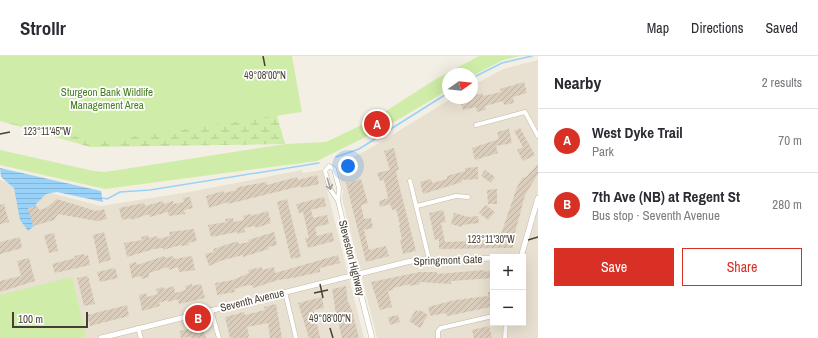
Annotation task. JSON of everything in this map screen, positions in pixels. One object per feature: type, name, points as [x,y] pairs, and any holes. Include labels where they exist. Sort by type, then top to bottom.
[{"type":"street","points":[[476,125],[525,112],[538,136]]},
{"type":"street","name":"Steveston Highway","points":[[338,201],[330,189],[326,171],[329,166],[334,168],[339,188],[338,201],[372,338]]},
{"type":"street","points":[[410,181],[429,259]]},
{"type":"street","points":[[417,206],[456,196],[468,197]]},
{"type":"street","points":[[522,254],[538,198]]},
{"type":"street","name":"Springmont Gate","points":[[356,275],[411,260],[490,258]]},
{"type":"street","name":"Seventh Avenue","points":[[101,338],[356,275]]},
{"type":"street","points":[[285,292],[296,338]]},
{"type":"street","points":[[211,310],[219,338]]},
{"type":"street","points":[[438,338],[438,331],[440,328],[490,317]]},
{"type":"street","points":[[506,326],[506,338]]},
{"type":"street","points":[[138,328],[141,338]]},
{"type":"shaded area","points":[[538,60],[538,338],[377,338],[342,198],[343,191],[337,166],[376,145],[442,104],[478,104],[478,83],[503,69]]},
{"type":"shaded area","points":[[302,170],[303,173],[322,170],[364,338],[0,338],[0,180],[101,206],[189,192]]},
{"type":"green space","name":"Sturgeon Bank Wildlife Management Area","points":[[0,56],[260,56],[285,144],[90,147],[0,121]]},
{"type":"green space","name":"Sturgeon Bank Wildlife Management Area","points":[[0,56],[292,56],[302,112],[103,141],[0,121]]},
{"type":"green space","points":[[479,56],[519,56],[503,60],[478,73],[478,68],[457,68]]},
{"type":"green space","points":[[442,76],[442,94],[384,128],[317,161],[105,189],[0,165],[0,150],[94,171],[105,172],[285,144],[326,142],[372,120]]},
{"type":"green space","points":[[72,277],[86,336],[79,338],[0,338],[0,295]]},
{"type":"water","points":[[0,168],[101,191],[103,202],[57,192],[46,194],[36,204],[34,226],[28,231],[20,220],[14,188],[1,177]]},
{"type":"building","points":[[524,82],[527,93],[513,97],[514,103],[504,105],[503,101],[485,106],[486,110],[477,112],[476,107],[463,110],[461,104],[478,104],[478,94],[482,93],[483,96],[501,92],[500,89]]},
{"type":"building","points":[[520,128],[535,155],[523,161],[517,150],[523,147],[514,131]]},
{"type":"building","points":[[509,129],[512,143],[496,146],[498,153],[475,160],[472,148],[499,139],[497,132]]},
{"type":"building","points":[[394,148],[399,170],[396,170],[397,177],[416,251],[403,254],[400,240],[402,239],[400,225],[396,209],[392,210],[390,204],[380,207],[379,201],[388,198],[384,180],[380,181],[377,173],[390,170],[384,151]]},
{"type":"building","points":[[538,164],[538,174],[525,195],[515,233],[513,233],[513,248],[439,249],[439,239],[435,240],[429,213],[443,210],[446,222],[441,223],[445,242],[499,240],[517,187],[523,177],[525,178]]},
{"type":"building","points":[[478,167],[478,179],[462,180],[462,182],[423,194],[420,182],[431,179],[432,183],[447,179],[447,176],[465,171],[465,168]]},
{"type":"building","points":[[485,170],[495,177],[491,183],[481,176]]},
{"type":"building","points":[[317,175],[319,184],[301,188],[301,186],[228,204],[228,202],[209,208],[206,196],[223,191],[224,193],[237,190],[236,188],[244,186],[266,182],[267,185],[297,177],[298,180]]},
{"type":"building","points":[[361,179],[368,203],[361,205],[364,219],[371,218],[373,228],[364,230],[369,250],[386,246],[389,256],[366,262],[346,183]]},
{"type":"building","points":[[497,189],[497,204],[488,204],[487,190]]},
{"type":"building","points":[[190,197],[193,208],[184,210],[185,214],[169,216],[168,212],[150,217],[149,214],[132,220],[131,218],[122,220],[119,208],[144,203],[145,206],[163,201],[164,204],[173,201],[174,204],[184,202],[183,198]]},
{"type":"building","points":[[324,197],[326,206],[311,210],[313,218],[327,215],[329,224],[315,227],[317,236],[332,232],[334,241],[308,248],[305,238],[309,238],[303,212],[299,213],[296,204]]},
{"type":"building","points":[[57,199],[96,211],[104,209],[107,219],[97,221],[58,214],[54,220],[33,226],[28,208],[37,206],[39,210],[46,208]]},
{"type":"building","points":[[287,199],[301,257],[291,259],[277,202]]},
{"type":"building","points":[[4,204],[9,222],[0,224],[0,205]]},
{"type":"building","points":[[486,205],[495,212],[488,220],[479,213]]},
{"type":"building","points":[[268,211],[271,223],[256,228],[255,226],[244,228],[245,232],[238,234],[237,232],[211,237],[208,225],[226,222],[225,219],[233,218],[234,222],[244,220],[243,216],[251,214],[251,216]]},
{"type":"building","points":[[454,213],[469,217],[478,216],[479,223],[462,225],[461,227],[451,224]]},
{"type":"building","points":[[194,229],[197,241],[188,243],[189,245],[181,245],[163,250],[163,248],[154,249],[127,257],[124,243],[142,240],[141,237],[148,235],[149,238],[158,236],[158,239],[170,236],[169,232]]},
{"type":"building","points":[[104,232],[111,260],[99,263],[93,235]]},
{"type":"building","points":[[274,232],[277,245],[243,257],[243,255],[223,260],[209,266],[205,254],[214,252],[213,249],[238,241],[239,244],[249,242],[248,240]]},
{"type":"building","points":[[54,233],[58,251],[49,253],[44,235]]},
{"type":"building","points":[[20,237],[22,248],[0,254],[0,242]]},
{"type":"building","points":[[84,254],[84,256],[88,255],[90,265],[55,273],[52,264]]},
{"type":"building","points":[[338,255],[340,263],[320,268],[320,272],[278,280],[253,288],[252,285],[244,286],[234,289],[235,292],[217,295],[215,283],[233,280],[249,273],[248,270],[262,267],[262,270],[274,267],[275,273]]},
{"type":"building","points":[[164,256],[165,258],[173,256],[174,259],[192,256],[195,270],[179,272],[178,267],[169,270],[168,267],[149,273],[149,277],[142,279],[141,276],[132,278],[129,264],[136,262],[137,265]]},
{"type":"building","points":[[29,258],[35,281],[0,292],[0,281],[21,276],[17,261]]},
{"type":"building","points":[[115,268],[118,278],[100,282],[97,272]]},
{"type":"building","points":[[485,270],[485,272],[490,271],[490,278],[451,281],[451,284],[420,282],[420,284],[410,286],[410,284],[393,288],[393,290],[388,291],[392,307],[380,310],[371,282],[420,272],[437,272],[437,274]]},
{"type":"building","points":[[88,276],[95,304],[84,306],[77,278]]},
{"type":"building","points":[[192,284],[192,286],[201,284],[205,298],[179,304],[178,299],[169,302],[168,300],[159,303],[160,306],[142,311],[139,295],[146,293],[147,297],[158,294],[156,289],[163,287],[164,289],[174,286],[175,293],[186,290],[185,286]]},
{"type":"building","points":[[346,286],[348,303],[352,311],[359,338],[342,338],[338,323],[341,322],[339,313],[336,314],[332,289]]},
{"type":"building","points":[[488,292],[490,292],[490,306],[486,308],[447,316],[446,313],[431,316],[429,312],[428,307],[455,300],[488,296]]},
{"type":"building","points":[[322,297],[324,308],[314,310],[320,338],[309,338],[298,303]]},
{"type":"building","points":[[276,304],[282,338],[270,338],[268,323],[247,327],[249,336],[247,338],[230,338],[225,317],[244,312],[245,315],[265,310],[264,307]]},
{"type":"building","points":[[127,305],[129,316],[90,326],[87,315]]},
{"type":"building","points":[[416,310],[418,312],[420,310],[428,315],[420,328],[409,321]]},
{"type":"building","points":[[398,315],[400,322],[390,325],[388,317]]},
{"type":"building","points":[[202,325],[206,338],[181,338],[180,331]]},
{"type":"building","points":[[489,326],[492,338],[474,338],[472,330]]},
{"type":"waterway","points":[[478,75],[502,63],[532,56]]},
{"type":"waterway","points":[[336,157],[359,149],[442,97]]},
{"type":"waterway","points":[[103,198],[107,199],[120,192],[150,190],[319,163]]},
{"type":"place","name":"West Dyke Trail","points":[[377,124]]},
{"type":"place","name":"7th Ave (NB) at Regent St","points":[[198,318]]}]
